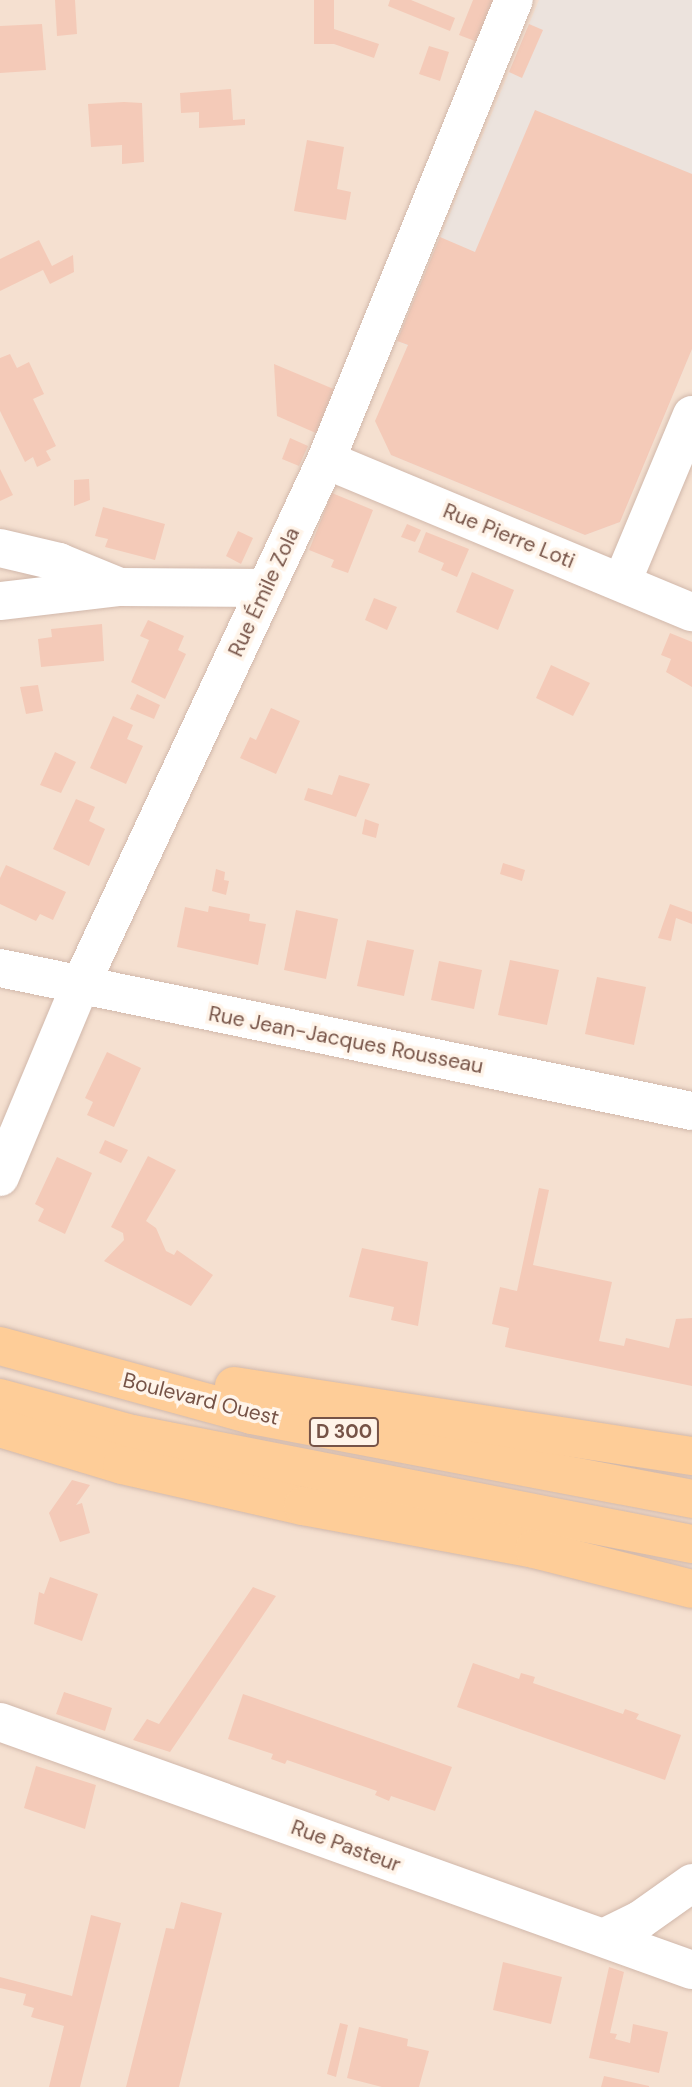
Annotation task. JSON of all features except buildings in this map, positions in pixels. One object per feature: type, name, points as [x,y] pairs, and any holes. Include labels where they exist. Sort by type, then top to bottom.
[{"type":"main road","name":"Boulevard Ouest","points":[[0,1346],[252,1415],[692,1499]]},
{"type":"main road","points":[[55,1361],[692,1456]]},
{"type":"main road","name":"D 300","points":[[0,1398],[145,1437],[692,1544]]},
{"type":"main road","points":[[0,1429],[122,1465],[303,1506],[534,1549],[692,1589]]},
{"type":"street","name":"Rue Émile Zola","points":[[0,1177],[8,1137],[326,460],[514,0]]},
{"type":"street","points":[[622,582],[692,415]]},
{"type":"street","name":"Rue Pierre Loti","points":[[326,460],[692,612]]},
{"type":"street","points":[[0,548],[59,562],[120,587]]},
{"type":"street","points":[[0,601],[120,587],[266,588]]},
{"type":"street","name":"Rue Jean-Jacques Rousseau","points":[[0,968],[692,1111]]},
{"type":"street","name":"Rue Pasteur","points":[[0,1722],[692,1970]]},
{"type":"street","points":[[605,1937],[640,1920],[692,1883]]},
{"type":"shaded area","points":[[0,0],[692,0],[692,2087],[0,2087]]},
{"type":"shaded area","points":[[539,0],[692,0],[692,349],[620,522],[585,535],[391,455],[408,346],[397,341]]}]
